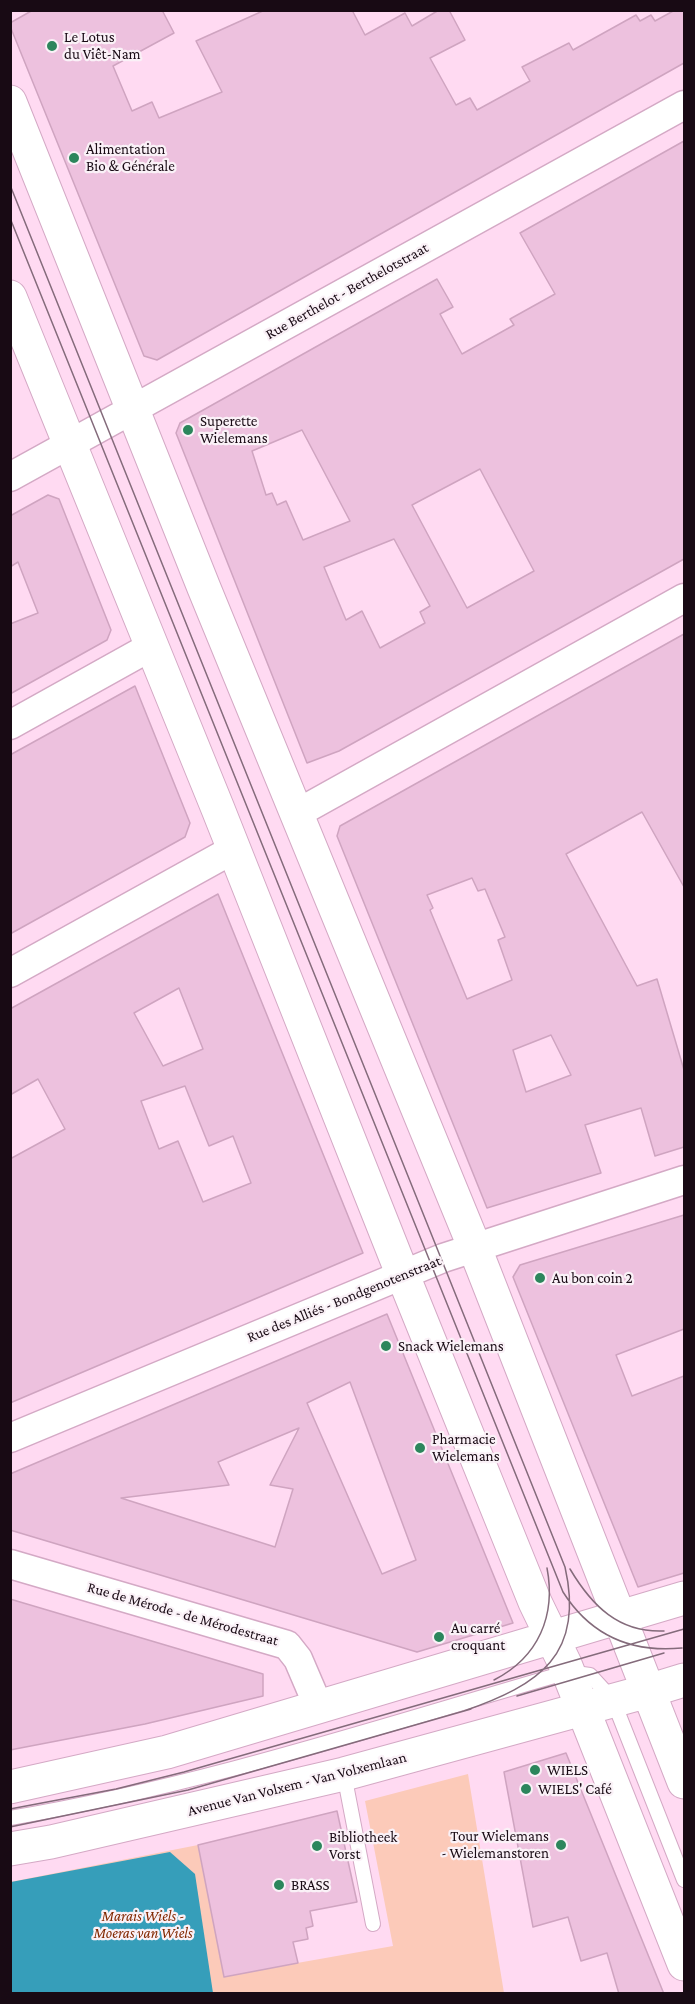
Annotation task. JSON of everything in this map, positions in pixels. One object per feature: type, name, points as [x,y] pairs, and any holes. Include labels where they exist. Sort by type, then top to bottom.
[{"type":"main road","points":[[10,102],[296,814],[474,1246],[684,1782]]},
{"type":"main road","points":[[10,297],[535,1602],[554,1638],[568,1672],[684,1964]]},
{"type":"main road","points":[[10,1787],[167,1752],[684,1598]]},
{"type":"main road","points":[[648,1691],[684,1680]]},
{"type":"main road","name":"Avenue Van Volxem - Van Volxemlaan","points":[[10,1849],[51,1842],[344,1774],[648,1691]]},
{"type":"street","name":"Rue Berthelot - Berthelotstraat","points":[[10,477],[684,105]]},
{"type":"street","points":[[296,814],[684,598]]},
{"type":"street","points":[[10,725],[152,646]]},
{"type":"street","points":[[10,973],[234,849]]},
{"type":"street","name":"Rue des Alliés - Bondgenotenstraat","points":[[10,1438],[402,1273],[474,1246],[684,1180]]},
{"type":"street","name":"Rue de Mérode - de Mérodestraat","points":[[10,1564],[287,1645],[298,1659],[319,1708]]},
{"type":"lane","points":[[568,1672],[590,1675],[613,1700],[684,1880]]},
{"type":"lane","name":"Avenue Van Volxem - Van Volxemlaan","points":[[10,1818],[118,1797],[194,1779],[568,1672]]},
{"type":"lane","points":[[344,1774],[373,1924]]},
{"type":"green space","points":[[468,1774],[504,1993],[11,1993],[10,1882],[198,1845],[224,1976],[393,1946],[365,1801]]},
{"type":"water","name":"Marais Wiels - Moeras van Wiels","points":[[170,1852],[195,1874],[213,1993],[11,1993],[11,1882]]},
{"type":"building","points":[[33,10],[162,10],[174,33],[113,66],[132,111],[152,102],[159,118],[222,92],[196,41],[265,10],[352,10],[365,35],[405,13],[412,26],[439,10],[449,10],[465,40],[430,58],[456,105],[470,98],[477,110],[530,81],[522,67],[569,43],[573,50],[636,15],[640,21],[651,15],[655,21],[675,10],[684,10],[684,63],[157,360],[144,356],[10,26],[10,23]]},
{"type":"building","points":[[684,141],[684,559],[339,751],[307,763],[176,433],[180,423],[437,279],[453,307],[440,314],[462,354],[514,325],[510,319],[555,294],[520,233]],"holes":[[[302,430],[350,521],[303,540],[286,501],[277,505],[272,493],[266,495],[252,451]],[[480,469],[534,571],[467,608],[412,505]],[[394,539],[430,606],[420,612],[425,623],[380,648],[362,611],[346,620],[324,567]]]},
{"type":"building","points":[[48,495],[59,499],[111,630],[107,640],[10,694],[10,624],[38,613],[18,562],[10,567],[10,516]]},
{"type":"building","points":[[684,634],[684,887],[642,812],[566,854],[637,986],[657,979],[684,1070],[684,1147],[655,1156],[641,1108],[585,1125],[601,1173],[487,1208],[337,836],[340,826]],"holes":[[[472,878],[478,891],[485,889],[505,937],[498,940],[512,980],[467,999],[430,910],[433,908],[427,895]],[[551,1035],[571,1075],[526,1092],[513,1050]]]},
{"type":"building","points":[[135,686],[190,823],[185,837],[10,934],[10,755]]},
{"type":"building","points":[[218,894],[363,1253],[10,1403],[10,1159],[65,1129],[38,1079],[10,1095],[10,1009]],"holes":[[[179,988],[203,1049],[163,1066],[134,1013]],[[185,1086],[209,1146],[233,1136],[251,1183],[203,1202],[178,1141],[159,1149],[141,1101]]]},
{"type":"building","points":[[684,1215],[684,1329],[616,1355],[632,1396],[684,1376],[684,1573],[638,1587],[513,1277],[520,1265]]},
{"type":"building","points":[[387,1314],[513,1623],[417,1652],[10,1530],[10,1474]],"holes":[[[350,1382],[416,1560],[382,1574],[307,1403]],[[299,1428],[270,1485],[293,1489],[275,1547],[121,1498],[229,1485],[218,1462]]]},
{"type":"building","points":[[10,1599],[263,1674],[263,1696],[145,1724],[10,1750]]},
{"type":"building","name":"Tour Wielemans - Wielemanstoren","points":[[566,1753],[664,1994],[619,1994],[607,1953],[581,1961],[568,1917],[533,1927],[504,1772]]},
{"type":"building","points":[[337,1811],[357,1902],[310,1911],[313,1926],[306,1928],[308,1939],[293,1942],[298,1963],[224,1977],[198,1845]]},
{"type":"tram line","points":[[10,185],[565,1567],[569,1597],[568,1623],[562,1644],[550,1662],[534,1677],[514,1690],[464,1711]]},
{"type":"tram line","points":[[10,218],[563,1592],[586,1620],[614,1638],[646,1648],[682,1648]]},
{"type":"tram line","points":[[494,1680],[510,1671],[523,1659],[541,1633],[549,1602],[547,1568]]},
{"type":"tram line","points":[[570,1569],[588,1595],[608,1615],[633,1627],[664,1631]]},
{"type":"tram line","points":[[10,1809],[116,1789],[184,1772],[684,1629]]},
{"type":"tram line","points":[[517,1696],[664,1653]]},
{"type":"tram line","points":[[10,1827],[188,1790],[471,1709]]},
{"type":"place","name":"Le Lotus du Viêt-Nam","points":[[52,46]]},
{"type":"place","name":"Alimentation Bio & Générale","points":[[74,158]]},
{"type":"place","name":"Superette Wielemans","points":[[188,430]]},
{"type":"place","name":"Au bon coin 2","points":[[540,1278]]},
{"type":"place","name":"Snack Wielemans","points":[[386,1346]]},
{"type":"place","name":"Pharmacie Wielemans","points":[[420,1448]]},
{"type":"place","name":"Au carré croquant","points":[[439,1637]]},
{"type":"place","name":"WIELS","points":[[535,1770]]},
{"type":"place","name":"WIELS' Café","points":[[526,1789]]},
{"type":"place","name":"Tour Wielemans - Wielemanstoren","points":[[561,1845]]},
{"type":"place","name":"Bibliotheek Vorst","points":[[317,1846]]},
{"type":"place","name":"BRASS","points":[[279,1885]]}]
